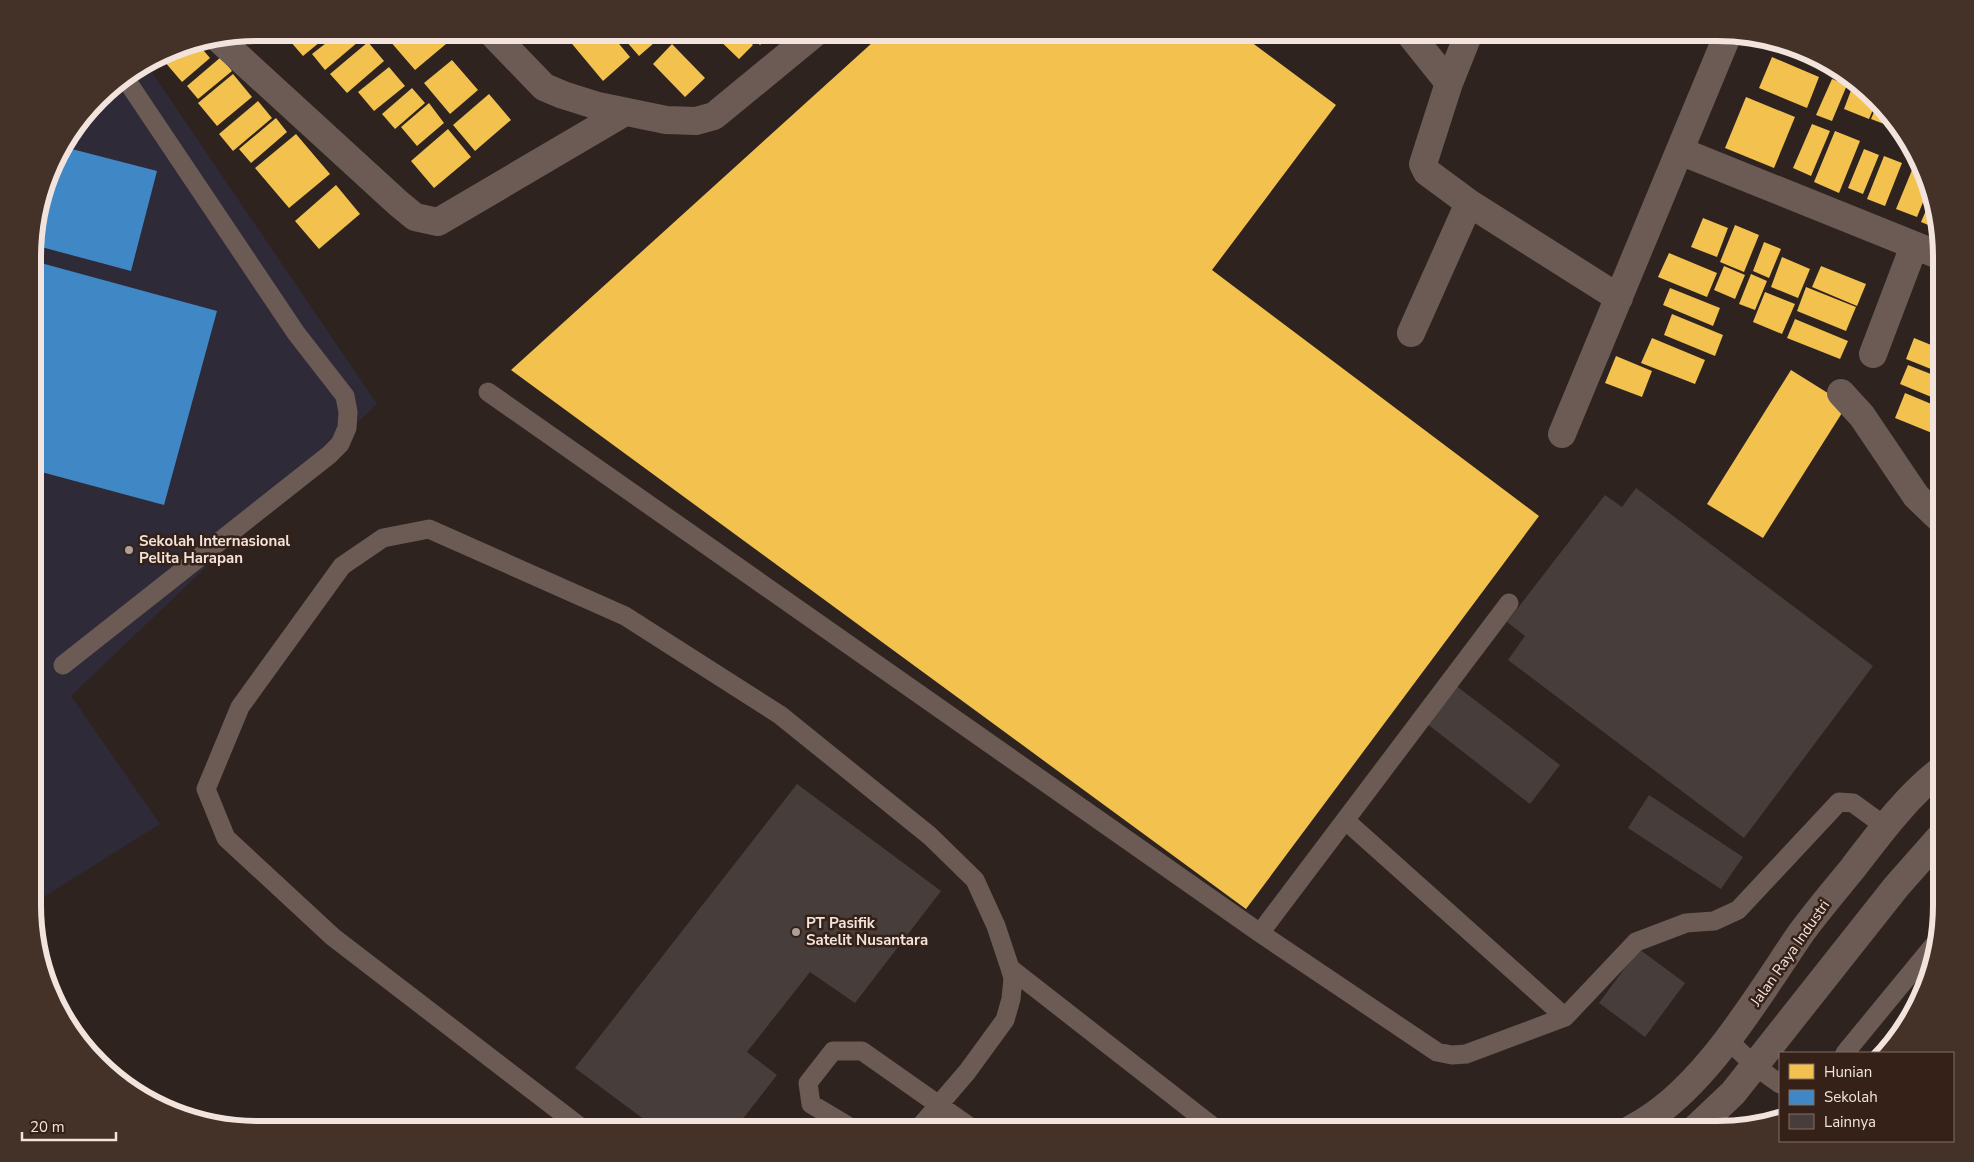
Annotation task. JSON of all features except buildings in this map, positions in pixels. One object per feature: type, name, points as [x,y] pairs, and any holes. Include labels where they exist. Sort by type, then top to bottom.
[{"type":"street","points":[[501,41],[544,87],[598,106],[676,120],[696,121],[714,116],[804,41]]},
{"type":"street","points":[[1416,41],[1449,83]]},
{"type":"street","points":[[1465,41],[1449,83],[1423,164],[1427,172],[1469,203],[1619,298]]},
{"type":"street","points":[[1562,434],[1725,42]]},
{"type":"street","points":[[224,44],[398,203],[415,217],[438,222],[625,112]]},
{"type":"street","points":[[1680,151],[1933,253]]},
{"type":"street","points":[[1411,334],[1469,203]]},
{"type":"street","points":[[1873,354],[1914,246]]},
{"type":"street","points":[[1841,393],[1862,416],[1916,496],[1933,512]]},
{"type":"street","name":"Jalan Raya Industri","points":[[1647,1121],[1690,1084],[1746,1015],[1802,931],[1886,827],[1933,778]]},
{"type":"street","points":[[1703,1121],[1733,1093],[1896,888],[1933,845]]},
{"type":"lane","points":[[63,665],[329,455],[340,444],[347,428],[348,412],[345,396],[290,325],[129,84]]},
{"type":"lane","points":[[488,392],[1260,933],[1437,1052],[1452,1055],[1466,1054],[1565,1017],[1636,942],[1686,922],[1714,921],[1738,910],[1839,802],[1853,803],[1886,827]]},
{"type":"lane","points":[[573,1121],[333,937],[226,838],[206,789],[240,707],[342,566],[384,538],[429,529],[625,616],[780,715],[930,836],[975,880],[996,926],[1013,978],[1011,1000],[1005,1020],[967,1072],[924,1121]]},
{"type":"lane","points":[[1260,933],[1509,602]]},
{"type":"lane","points":[[1345,820],[1565,1017]]},
{"type":"lane","points":[[1846,1052],[1927,953]]},
{"type":"lane","points":[[1010,968],[1206,1121]]},
{"type":"lane","points":[[1727,1038],[1755,1066],[1779,1083]]},
{"type":"lane","points":[[839,1121],[810,1104],[808,1083],[833,1051],[862,1051],[962,1121]]},
{"type":"shaded area","name":"Sekolah Internasional Pelita Harapan","points":[[150,70],[377,404],[71,696],[160,824],[41,899],[41,257],[43,229],[53,188],[70,149],[78,137],[104,104]]},
{"type":"place","name":"Sekolah Internasional Pelita Harapan","points":[[129,550]]},
{"type":"place","name":"PT Pasifik Satelit Nusantara","points":[[796,932]]}]
